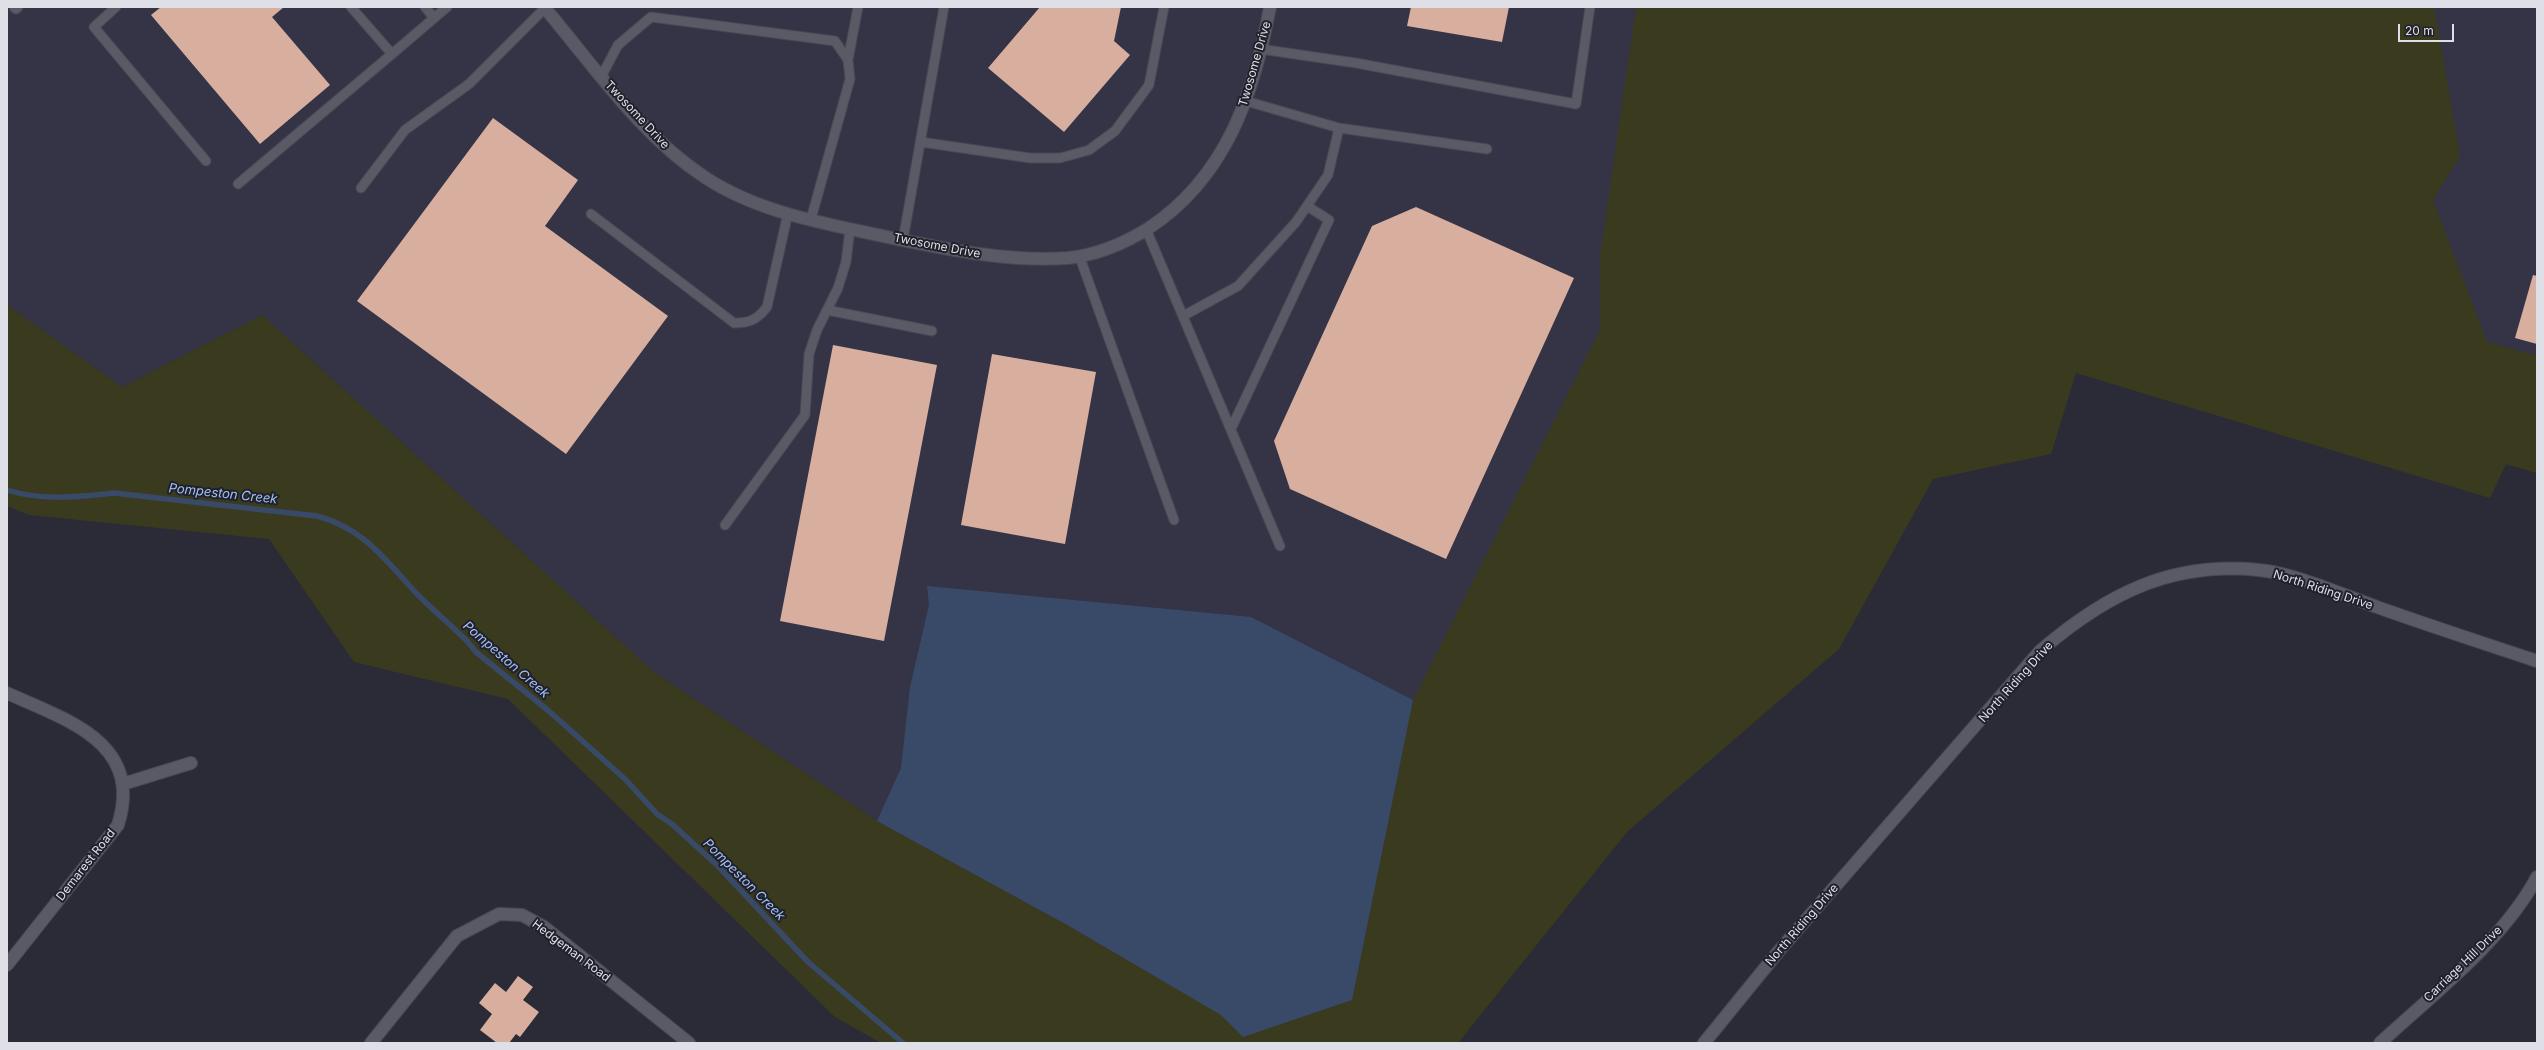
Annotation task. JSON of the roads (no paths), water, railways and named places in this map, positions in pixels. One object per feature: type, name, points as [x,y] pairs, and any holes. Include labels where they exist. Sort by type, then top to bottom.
[{"type":"street","name":"Twosome Drive","points":[[545,8],[601,77],[645,126],[674,154],[705,178],[738,196],[788,213],[850,229],[1000,257],[1036,259],[1080,255],[1105,250],[1164,218],[1195,190],[1212,167],[1231,136],[1246,101],[1270,7]]},
{"type":"street","name":"North Riding Drive","points":[[1704,1043],[1778,952],[2040,651],[2071,625],[2107,601],[2139,585],[2194,570],[2259,570],[2307,582],[2537,661]]},
{"type":"street","name":"Demarest Road","points":[[7,693],[81,727],[95,737],[114,759],[124,784],[124,806],[118,824],[7,965]]},
{"type":"street","points":[[124,784],[191,763]]},
{"type":"street","name":"Carriage Hill Drive","points":[[2380,1043],[2486,945],[2510,918],[2537,877]]},
{"type":"street","name":"Hedgeman Road","points":[[371,1043],[457,936],[474,925],[499,914],[522,915],[544,927],[689,1043]]},
{"type":"lane","points":[[14,7],[16,9],[18,7]]},
{"type":"lane","points":[[116,7],[94,28],[206,161]]},
{"type":"lane","points":[[351,7],[392,54]]},
{"type":"lane","points":[[425,7],[434,18]]},
{"type":"lane","points":[[238,184],[447,7]]},
{"type":"lane","points":[[811,219],[850,80],[848,60],[858,7]]},
{"type":"lane","points":[[903,240],[944,7]]},
{"type":"lane","points":[[920,142],[1030,158],[1060,158],[1089,150],[1115,131],[1149,84],[1164,7]]},
{"type":"lane","points":[[1260,49],[1356,63],[1576,104],[1590,7]]},
{"type":"lane","points":[[361,188],[405,130],[469,84],[545,8]]},
{"type":"lane","points":[[601,77],[618,45],[651,17],[835,41],[848,60]]},
{"type":"lane","points":[[1246,101],[1339,128],[1487,149]]},
{"type":"lane","points":[[1183,316],[1238,286],[1296,222],[1328,175],[1339,128]]},
{"type":"lane","points":[[1231,429],[1329,220],[1307,206]]},
{"type":"lane","points":[[591,214],[734,323],[748,323],[760,317],[767,307],[788,213]]},
{"type":"lane","points":[[725,525],[805,415],[809,354],[827,310],[838,288],[846,262],[850,229]]},
{"type":"lane","points":[[1146,229],[1280,546]]},
{"type":"lane","points":[[1080,255],[1174,520]]},
{"type":"lane","points":[[827,310],[932,331]]},
{"type":"waterway","name":"Pompeston Creek","points":[[7,490],[33,496],[47,497],[74,497],[114,493],[317,516],[334,522],[361,537],[373,547],[418,595],[467,641],[476,652],[550,712],[625,779],[657,814],[673,825],[719,867],[808,962],[903,1043]]}]
